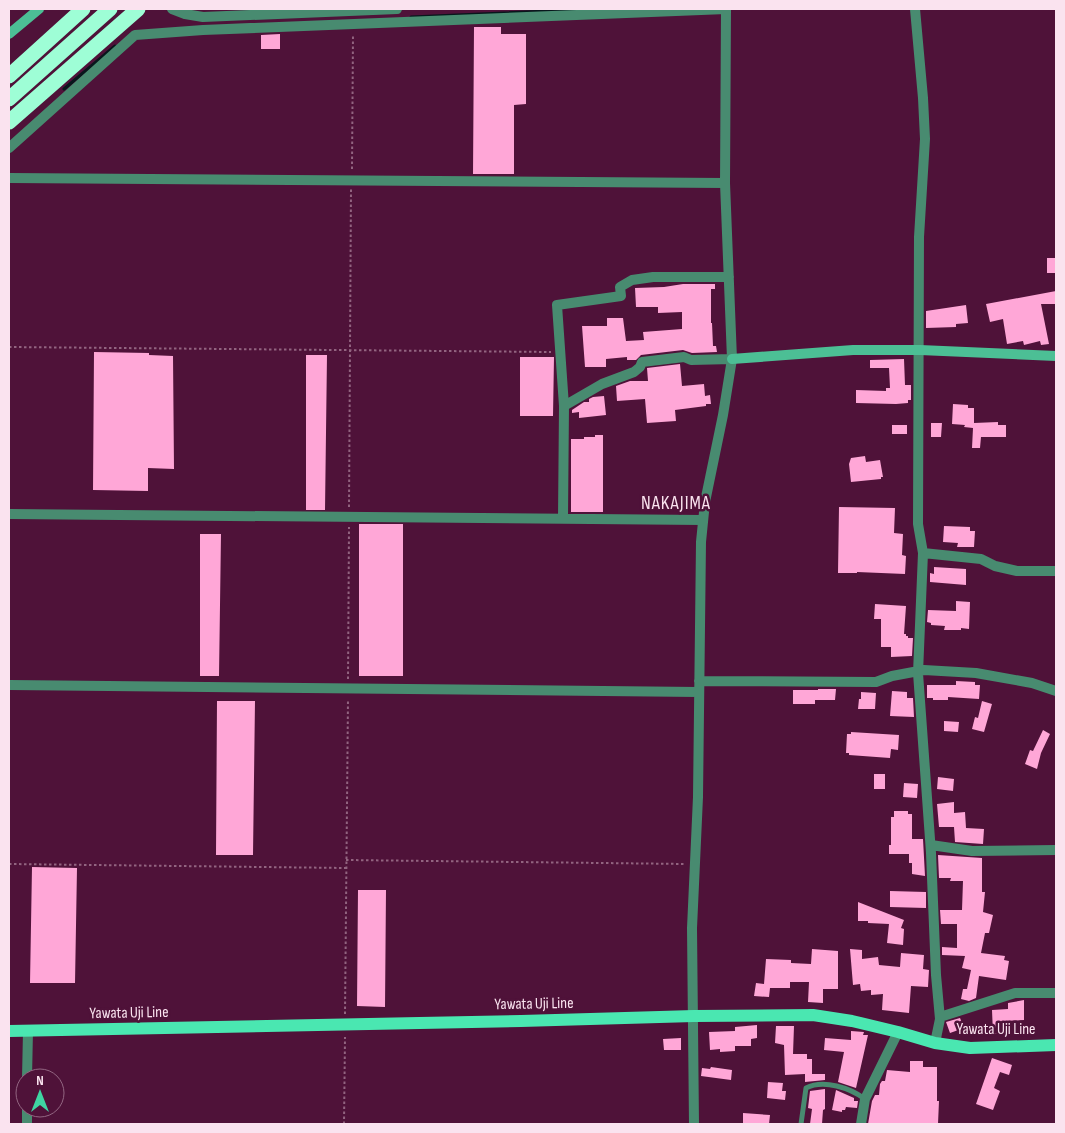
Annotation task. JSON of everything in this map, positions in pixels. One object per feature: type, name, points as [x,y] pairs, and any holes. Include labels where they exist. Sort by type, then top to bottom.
[{"type":"highway","points":[[9,76],[83,9]]},
{"type":"highway","points":[[9,99],[110,9]]},
{"type":"highway","points":[[9,114],[129,9]]},
{"type":"highway","points":[[9,122],[138,9]]},
{"type":"main road","name":"Yawata Uji Line","points":[[9,1031],[812,1015],[852,1021],[934,1043],[970,1048],[1056,1045]]},
{"type":"street","points":[[9,34],[38,9]]},
{"type":"street","points":[[172,9],[185,14],[202,16],[397,9]]},
{"type":"street","points":[[9,148],[135,35],[203,30],[726,9],[725,182],[732,359],[702,520],[696,864],[692,928],[694,1124]]},
{"type":"street","points":[[915,9],[925,138],[919,237],[918,524],[923,553],[918,673],[931,845],[936,975],[940,1017],[934,1043]]},
{"type":"street","points":[[202,16],[203,30]]},
{"type":"street","points":[[9,178],[725,182]]},
{"type":"street","points":[[563,518],[564,406],[557,304],[620,296],[620,287],[632,280],[653,276],[729,277]]},
{"type":"street","points":[[564,406],[602,384],[634,372],[640,367],[642,362],[684,358],[691,360],[732,359],[853,350],[920,350],[1056,356]]},
{"type":"street","points":[[9,514],[702,520]]},
{"type":"street","points":[[923,553],[981,559],[995,566],[1017,571],[1056,571]]},
{"type":"street","points":[[699,681],[876,682],[892,676],[918,673],[924,670],[976,674],[1032,683],[1056,691]]},
{"type":"street","points":[[9,684],[698,692]]},
{"type":"street","points":[[931,845],[972,851],[1056,850]]},
{"type":"street","points":[[940,1017],[1015,993],[1056,993]]},
{"type":"street","points":[[27,1068],[28,1032]]},
{"type":"street","points":[[861,1124],[865,1099],[898,1032]]},
{"type":"lane","points":[[801,1124],[806,1088],[811,1085],[835,1085],[857,1093],[865,1099]]},
{"type":"path","points":[[344,1124],[353,25]]},
{"type":"path","points":[[9,348],[560,352]]},
{"type":"path","points":[[346,860],[696,864]]},
{"type":"path","points":[[9,864],[346,868]]},
{"type":"building","points":[[474,27],[501,27],[501,34],[526,34],[526,104],[514,105],[514,174],[473,174]]},
{"type":"building","points":[[280,34],[280,49],[261,49],[261,35]]},
{"type":"building","points":[[1047,258],[1056,258],[1056,273],[1047,273]]},
{"type":"building","points":[[683,284],[715,284],[715,289],[711,289],[711,323],[713,346],[716,346],[717,352],[692,353],[683,350],[641,355],[636,360],[627,360],[627,357],[606,359],[606,367],[585,367],[582,326],[607,326],[607,318],[623,318],[626,341],[644,340],[643,332],[682,329],[682,312],[658,313],[658,307],[636,307],[635,288]]},
{"type":"building","points":[[1056,291],[1056,304],[1041,304],[1049,344],[1041,345],[1040,341],[1024,345],[1023,341],[1007,344],[1003,319],[990,322],[986,304]]},
{"type":"building","points":[[966,305],[968,323],[956,324],[956,327],[926,328],[926,311]]},
{"type":"building","points":[[94,352],[149,353],[149,355],[173,356],[174,469],[148,468],[148,491],[93,490]]},
{"type":"building","points":[[306,355],[327,355],[325,510],[306,510]]},
{"type":"building","points":[[520,357],[554,357],[553,416],[520,416]]},
{"type":"building","points":[[904,359],[905,385],[911,385],[911,400],[908,400],[908,403],[856,403],[856,390],[886,391],[886,388],[890,388],[889,368],[870,368],[870,360]]},
{"type":"building","points":[[680,364],[682,386],[704,384],[705,396],[710,395],[711,404],[675,410],[676,421],[647,423],[645,399],[617,401],[616,386],[630,381],[648,381],[647,368]]},
{"type":"building","points":[[604,396],[606,415],[579,418],[579,412],[572,413],[572,410],[584,402],[589,402],[589,399]]},
{"type":"building","points":[[953,404],[968,405],[968,408],[974,408],[974,423],[998,422],[998,425],[1006,425],[1006,437],[981,437],[980,448],[972,448],[973,428],[952,424]]},
{"type":"building","points":[[931,423],[942,423],[941,437],[931,437]]},
{"type":"building","points":[[892,425],[907,425],[907,434],[892,434]]},
{"type":"building","points":[[595,435],[603,435],[603,512],[571,512],[571,439],[584,439],[584,437],[595,437]]},
{"type":"building","points":[[865,456],[866,462],[880,460],[883,477],[881,479],[851,482],[849,464],[851,458]]},
{"type":"building","points":[[839,507],[895,508],[894,533],[903,534],[902,555],[906,556],[905,574],[838,573]]},
{"type":"building","points":[[359,524],[403,524],[403,676],[359,676]]},
{"type":"building","points":[[944,526],[970,527],[970,531],[975,531],[974,547],[957,547],[958,543],[943,542]]},
{"type":"building","points":[[200,534],[221,534],[219,676],[200,676]]},
{"type":"building","points":[[934,567],[966,569],[966,585],[930,582],[930,573],[934,574]]},
{"type":"building","points":[[956,601],[970,602],[969,629],[944,630],[945,626],[931,625],[931,623],[927,622],[928,610],[956,611]]},
{"type":"building","points":[[875,604],[906,606],[904,634],[908,638],[913,638],[912,656],[891,657],[891,647],[881,647],[881,619],[874,619]]},
{"type":"building","points":[[956,681],[975,682],[975,685],[980,685],[979,699],[948,697],[948,700],[933,700],[933,698],[927,698],[927,685],[956,685]]},
{"type":"building","points":[[836,689],[835,700],[815,700],[815,704],[793,704],[793,690]]},
{"type":"building","points":[[892,691],[907,692],[907,698],[913,698],[914,717],[890,716]]},
{"type":"building","points":[[861,692],[876,693],[875,709],[858,709]]},
{"type":"building","points":[[217,701],[255,701],[253,855],[216,855]]},
{"type":"building","points":[[982,701],[992,704],[984,732],[972,729],[975,717],[978,718]]},
{"type":"building","points":[[944,721],[959,722],[958,732],[944,731]]},
{"type":"building","points":[[1043,730],[1050,734],[1041,753],[1037,769],[1025,764],[1030,750],[1033,751]]},
{"type":"building","points":[[851,732],[899,735],[898,750],[891,749],[890,758],[849,755],[849,753],[846,753],[847,734],[851,734]]},
{"type":"building","points":[[874,774],[885,774],[885,789],[874,789]]},
{"type":"building","points":[[938,777],[954,779],[953,791],[937,789]]},
{"type":"building","points":[[904,783],[918,784],[917,798],[903,797]]},
{"type":"building","points":[[954,802],[954,813],[965,812],[966,828],[984,829],[983,844],[955,842],[954,827],[939,827],[937,804]]},
{"type":"building","points":[[894,811],[908,811],[908,814],[912,814],[912,839],[923,839],[925,876],[912,874],[912,863],[909,863],[909,854],[889,854],[889,845],[891,845],[891,817],[894,817]]},
{"type":"building","points":[[938,855],[982,858],[982,892],[985,892],[983,912],[993,915],[989,933],[985,933],[981,953],[1005,956],[1004,960],[1009,961],[1006,980],[979,976],[976,998],[969,1001],[961,999],[963,989],[967,989],[971,970],[962,968],[965,956],[942,955],[942,947],[957,948],[957,924],[941,924],[940,910],[962,910],[963,881],[950,881],[951,878],[939,878]]},
{"type":"building","points":[[32,867],[77,868],[75,983],[30,983]]},
{"type":"building","points":[[358,890],[386,890],[385,1007],[357,1006]]},
{"type":"building","points":[[890,891],[926,892],[926,908],[890,907]]},
{"type":"building","points":[[858,902],[904,920],[901,928],[904,929],[903,945],[887,943],[889,924],[858,921]]},
{"type":"building","points":[[812,949],[838,951],[838,989],[823,989],[823,1003],[808,1002],[809,982],[790,982],[790,988],[770,988],[769,997],[754,996],[756,983],[764,984],[766,959],[791,960],[791,963],[811,964]]},
{"type":"building","points":[[850,949],[862,950],[862,959],[878,957],[879,965],[900,967],[901,953],[924,955],[923,969],[929,970],[928,987],[911,986],[909,1013],[882,1010],[883,994],[871,995],[871,990],[861,991],[860,984],[853,985]]},
{"type":"building","points":[[1024,1000],[1024,1020],[1004,1021],[1005,1033],[993,1034],[992,1010],[1008,1009],[1008,1003]]},
{"type":"building","points":[[960,1018],[964,1028],[950,1033],[946,1022]]},
{"type":"building","points":[[757,1025],[757,1038],[751,1039],[751,1046],[735,1046],[735,1051],[720,1052],[720,1049],[710,1050],[709,1032],[735,1031],[735,1027]]},
{"type":"building","points":[[776,1026],[794,1026],[793,1054],[807,1054],[807,1059],[812,1059],[812,1074],[825,1074],[825,1080],[805,1082],[805,1074],[785,1075],[784,1045],[775,1043]]},
{"type":"building","points":[[851,1031],[864,1032],[863,1035],[868,1035],[856,1088],[838,1082],[844,1052],[824,1050],[825,1038],[851,1040]]},
{"type":"building","points":[[681,1038],[681,1050],[664,1050],[663,1039]]},
{"type":"building","points":[[992,1058],[1012,1065],[1009,1075],[1000,1072],[994,1088],[1000,1091],[993,1110],[976,1104]]},
{"type":"building","points":[[910,1061],[923,1061],[923,1067],[937,1067],[938,1124],[868,1124],[872,1101],[875,1095],[879,1095],[880,1084],[882,1081],[885,1081],[887,1070],[910,1072]]},
{"type":"building","points":[[711,1067],[732,1070],[731,1080],[701,1076],[702,1068],[710,1069]]},
{"type":"building","points":[[768,1082],[783,1083],[782,1091],[786,1091],[785,1100],[767,1098]]},
{"type":"building","points":[[825,1089],[825,1109],[823,1110],[822,1124],[810,1124],[812,1109],[808,1108],[810,1091]]},
{"type":"building","points":[[836,1090],[854,1098],[854,1101],[858,1101],[857,1108],[846,1107],[842,1112],[832,1110]]},
{"type":"building","points":[[743,1113],[770,1115],[769,1124],[743,1124]]},
{"type":"waterway","points":[[411,17],[594,9]]},
{"type":"waterway","points":[[64,89],[115,46]]},
{"type":"district","name":"NAKAJIMA","points":[[676,503]]}]
